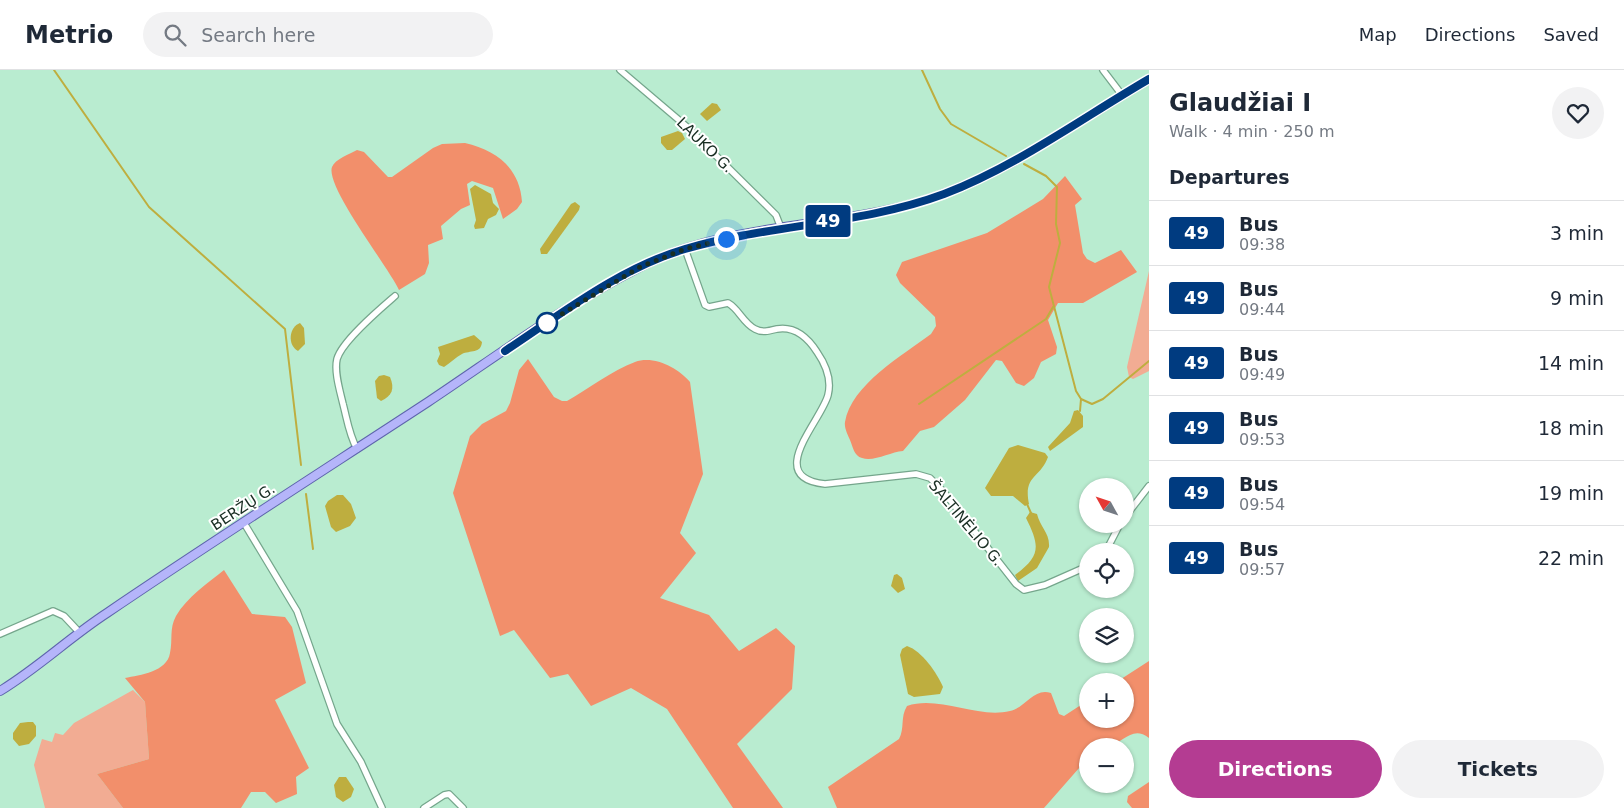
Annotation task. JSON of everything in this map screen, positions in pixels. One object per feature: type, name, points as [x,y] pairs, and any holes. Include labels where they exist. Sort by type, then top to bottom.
[{"type":"main road","name":"BERŽŲ G.","points":[[0,691],[79,632],[505,351],[628,273],[652,261],[685,249],[781,228],[891,210],[944,194],[1003,166],[1149,79]]},
{"type":"street","name":"LAUKO G.","points":[[620,70],[710,149],[776,215],[781,228]]},
{"type":"street","points":[[1103,70],[1122,95]]},
{"type":"street","name":"ŠALTINĖLIO G.","points":[[685,249],[705,305],[709,307],[728,303],[737,309],[749,324],[760,331],[786,328],[798,332],[809,342],[824,364],[830,383],[828,394],[797,456],[800,471],[804,477],[811,482],[825,484],[916,474],[930,478],[943,491],[1016,584],[1024,590],[1045,585],[1079,570]]},
{"type":"street","points":[[357,449],[350,433],[340,389],[337,357],[343,347],[372,316],[395,296]]},
{"type":"street","points":[[1134,506],[1149,486]]},
{"type":"street","points":[[244,523],[297,611],[337,724],[361,762],[382,808]]},
{"type":"street","points":[[0,634],[53,611],[64,616],[79,632]]},
{"type":"street","points":[[424,808],[444,795],[450,794],[463,808]]},
{"type":"shaded area","points":[[712,103],[717,104],[721,110],[707,121],[700,114]]},
{"type":"shaded area","points":[[678,131],[682,133],[685,139],[672,150],[667,150],[661,143],[661,137]]},
{"type":"shaded area","points":[[465,143],[487,150],[504,162],[517,179],[522,202],[517,209],[503,219],[493,188],[472,181],[467,184],[470,205],[461,209],[441,226],[443,239],[428,245],[429,263],[425,274],[399,290],[347,208],[332,177],[332,167],[339,159],[357,150],[364,152],[388,177],[392,177],[433,148],[442,144]]},
{"type":"shaded area","points":[[1065,176],[1082,199],[1075,205],[1083,253],[1087,259],[1095,263],[1121,250],[1137,272],[1083,303],[1058,303],[1048,320],[1057,347],[1056,354],[1041,362],[1034,378],[1024,386],[1016,383],[1002,361],[996,360],[965,400],[934,427],[920,431],[903,451],[872,459],[859,457],[854,451],[845,427],[849,408],[867,383],[893,361],[931,334],[936,326],[935,317],[900,283],[896,275],[902,262],[987,233],[1043,199]]},
{"type":"shaded area","points":[[475,185],[491,194],[493,203],[499,209],[496,215],[488,219],[484,228],[475,229],[476,220],[470,189]]},
{"type":"shaded area","points":[[575,202],[580,206],[579,210],[547,254],[541,254],[540,249],[571,204]]},
{"type":"shaded area","points":[[1149,271],[1149,371],[1133,379],[1129,377],[1127,367]]},
{"type":"shaded area","points":[[300,323],[304,328],[305,344],[298,351],[292,345],[291,336],[296,325]]},
{"type":"shaded area","points":[[474,335],[482,342],[480,348],[462,354],[444,367],[439,365],[437,361],[440,354],[438,347]]},
{"type":"shaded area","points":[[528,359],[554,397],[562,401],[567,401],[618,370],[642,360],[665,364],[679,372],[690,382],[703,474],[680,533],[696,553],[660,598],[709,615],[739,651],[776,628],[795,646],[792,689],[737,744],[783,808],[733,808],[667,709],[631,688],[591,706],[568,674],[550,678],[514,630],[500,636],[453,493],[470,436],[482,424],[506,411],[519,370]]},
{"type":"shaded area","points":[[379,376],[390,377],[392,392],[381,401],[377,398],[375,381]]},
{"type":"shaded area","points":[[1078,410],[1083,416],[1083,427],[1050,451],[1048,447],[1070,423],[1074,411]]},
{"type":"shaded area","points":[[1018,445],[1045,453],[1048,457],[1045,464],[1030,482],[1028,488],[1029,504],[1025,506],[1013,496],[991,496],[985,488],[1009,448]]},
{"type":"shaded area","points":[[337,495],[343,495],[351,504],[356,518],[350,526],[336,532],[331,527],[325,506],[328,501]]},
{"type":"shaded area","points":[[1030,512],[1037,514],[1048,538],[1049,547],[1037,568],[1018,581],[1015,575],[1030,562],[1036,550],[1034,536],[1026,518]]},
{"type":"shaded area","points":[[224,570],[252,614],[285,617],[292,627],[306,683],[275,700],[309,768],[296,777],[297,794],[276,803],[265,792],[251,792],[241,808],[123,808],[97,774],[149,759],[145,702],[125,678],[152,672],[164,664],[170,653],[173,625],[176,616],[192,597]]},
{"type":"shaded area","points":[[897,574],[902,578],[905,589],[898,593],[891,586],[894,575]]},
{"type":"shaded area","points":[[907,646],[923,657],[933,669],[943,687],[940,694],[914,697],[908,694],[900,655],[902,649]]},
{"type":"shaded area","points":[[1149,661],[1149,738],[1138,733],[1124,738],[1079,738],[1079,768],[1044,808],[837,808],[828,787],[899,739],[907,706],[919,703],[932,703],[997,713],[1015,709],[1035,695],[1045,692],[1051,693],[1059,714],[1064,716],[1079,706],[1079,728],[1134,728],[1134,673],[1130,673]]},
{"type":"shaded area","points":[[133,690],[145,702],[149,759],[97,774],[123,808],[45,808],[34,765],[42,739],[52,742],[55,733],[63,735],[74,723]]},
{"type":"shaded area","points":[[33,722],[36,726],[36,736],[29,744],[19,746],[13,739],[13,733],[20,723]]},
{"type":"shaded area","points":[[339,777],[346,777],[354,789],[351,797],[343,802],[336,797],[334,785]]},
{"type":"shaded area","points":[[1149,782],[1149,808],[1132,808],[1127,802],[1128,796]]},
{"type":"waterway","points":[[54,70],[149,207],[285,329],[301,465]]},
{"type":"waterway","points":[[922,70],[940,109],[951,124],[1006,156]]},
{"type":"waterway","points":[[1024,164],[1046,176],[1057,187],[1056,224],[1060,243],[1049,287],[1076,391],[1081,399],[1080,411]]},
{"type":"waterway","points":[[919,404],[1046,319],[1053,307]]},
{"type":"waterway","points":[[1081,399],[1092,404],[1103,399],[1149,361]]},
{"type":"waterway","points":[[306,494],[313,549]]},
{"type":"waterway","points":[[1027,504],[1031,513]]},
{"type":"bus line","name":"49","points":[[505,351],[608,285],[664,256],[702,244],[752,233],[891,210],[944,194],[973,182],[1149,79]]},
{"type":"route","points":[[547,323],[640,267],[685,249],[726,239]]}]
